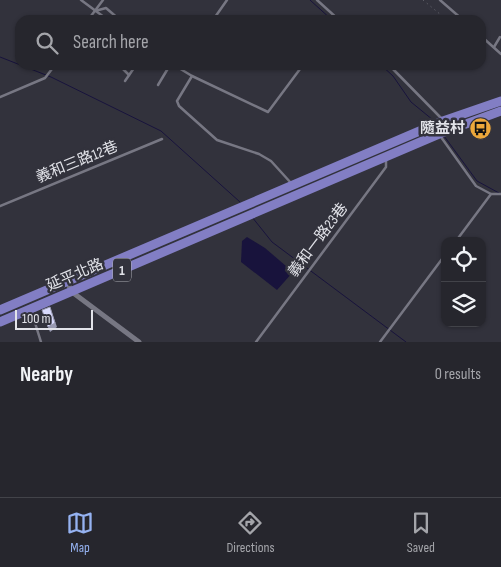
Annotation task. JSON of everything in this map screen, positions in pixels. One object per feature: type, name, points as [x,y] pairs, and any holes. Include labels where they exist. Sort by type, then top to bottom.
[{"type":"main road","name":"1","points":[[292,186],[443,121],[499,101]]},
{"type":"main road","points":[[499,101],[501,111]]},
{"type":"main road","name":"1","points":[[298,196],[439,134],[501,111]]},
{"type":"main road","name":"延平北路","points":[[0,310],[292,186]]},
{"type":"main road","name":"延平北路","points":[[0,322],[298,196]]},
{"type":"street","points":[[67,282],[72,292],[138,342]]},
{"type":"street","points":[[28,299],[31,309]]},
{"type":"lane","points":[[81,0],[101,15]]},
{"type":"lane","points":[[92,15],[103,0]]},
{"type":"lane","points":[[216,15],[227,0]]},
{"type":"lane","points":[[317,0],[333,15]]},
{"type":"lane","points":[[440,0],[457,15]]},
{"type":"lane","points":[[95,11],[106,8],[114,15]]},
{"type":"lane","points":[[494,47],[500,37]]},
{"type":"lane","points":[[486,40],[501,54]]},
{"type":"lane","points":[[0,97],[45,78],[51,70]]},
{"type":"lane","points":[[124,70],[129,75]]},
{"type":"lane","points":[[125,81],[132,70]]},
{"type":"lane","points":[[158,85],[168,70]]},
{"type":"lane","points":[[184,70],[192,76],[268,112],[300,70]]},
{"type":"lane","points":[[394,70],[443,121],[449,130]]},
{"type":"lane","points":[[192,76],[177,101],[180,106],[217,140],[260,154],[271,161],[298,196]]},
{"type":"lane","points":[[434,125],[476,186],[491,194],[501,194]]},
{"type":"lane","name":"義和三路12巷","points":[[0,206],[162,139]]},
{"type":"lane","points":[[383,147],[386,157]]},
{"type":"lane","name":"義和一路23巷","points":[[256,342],[386,167],[386,157]]},
{"type":"lane","points":[[459,237],[491,194]]},
{"type":"lane","points":[[380,342],[441,260]]},
{"type":"lane","points":[[31,309],[41,342]]},
{"type":"path","points":[[423,0],[441,15]]},
{"type":"shaded area","points":[[247,237],[265,248],[293,272],[277,290],[241,262],[242,241]]},
{"type":"building","points":[[50,307],[55,323],[48,327],[42,310]]},
{"type":"waterway","points":[[310,0],[326,15]]},
{"type":"waterway","points":[[0,57],[15,63]]},
{"type":"waterway","points":[[33,70],[161,131],[240,202]]},
{"type":"waterway","points":[[386,70],[393,76],[411,102],[433,120]]},
{"type":"waterway","points":[[444,136],[477,181],[499,193]]},
{"type":"waterway","points":[[252,217],[272,242],[406,342]]},
{"type":"place","name":"隨益村","points":[[481,128]]}]
